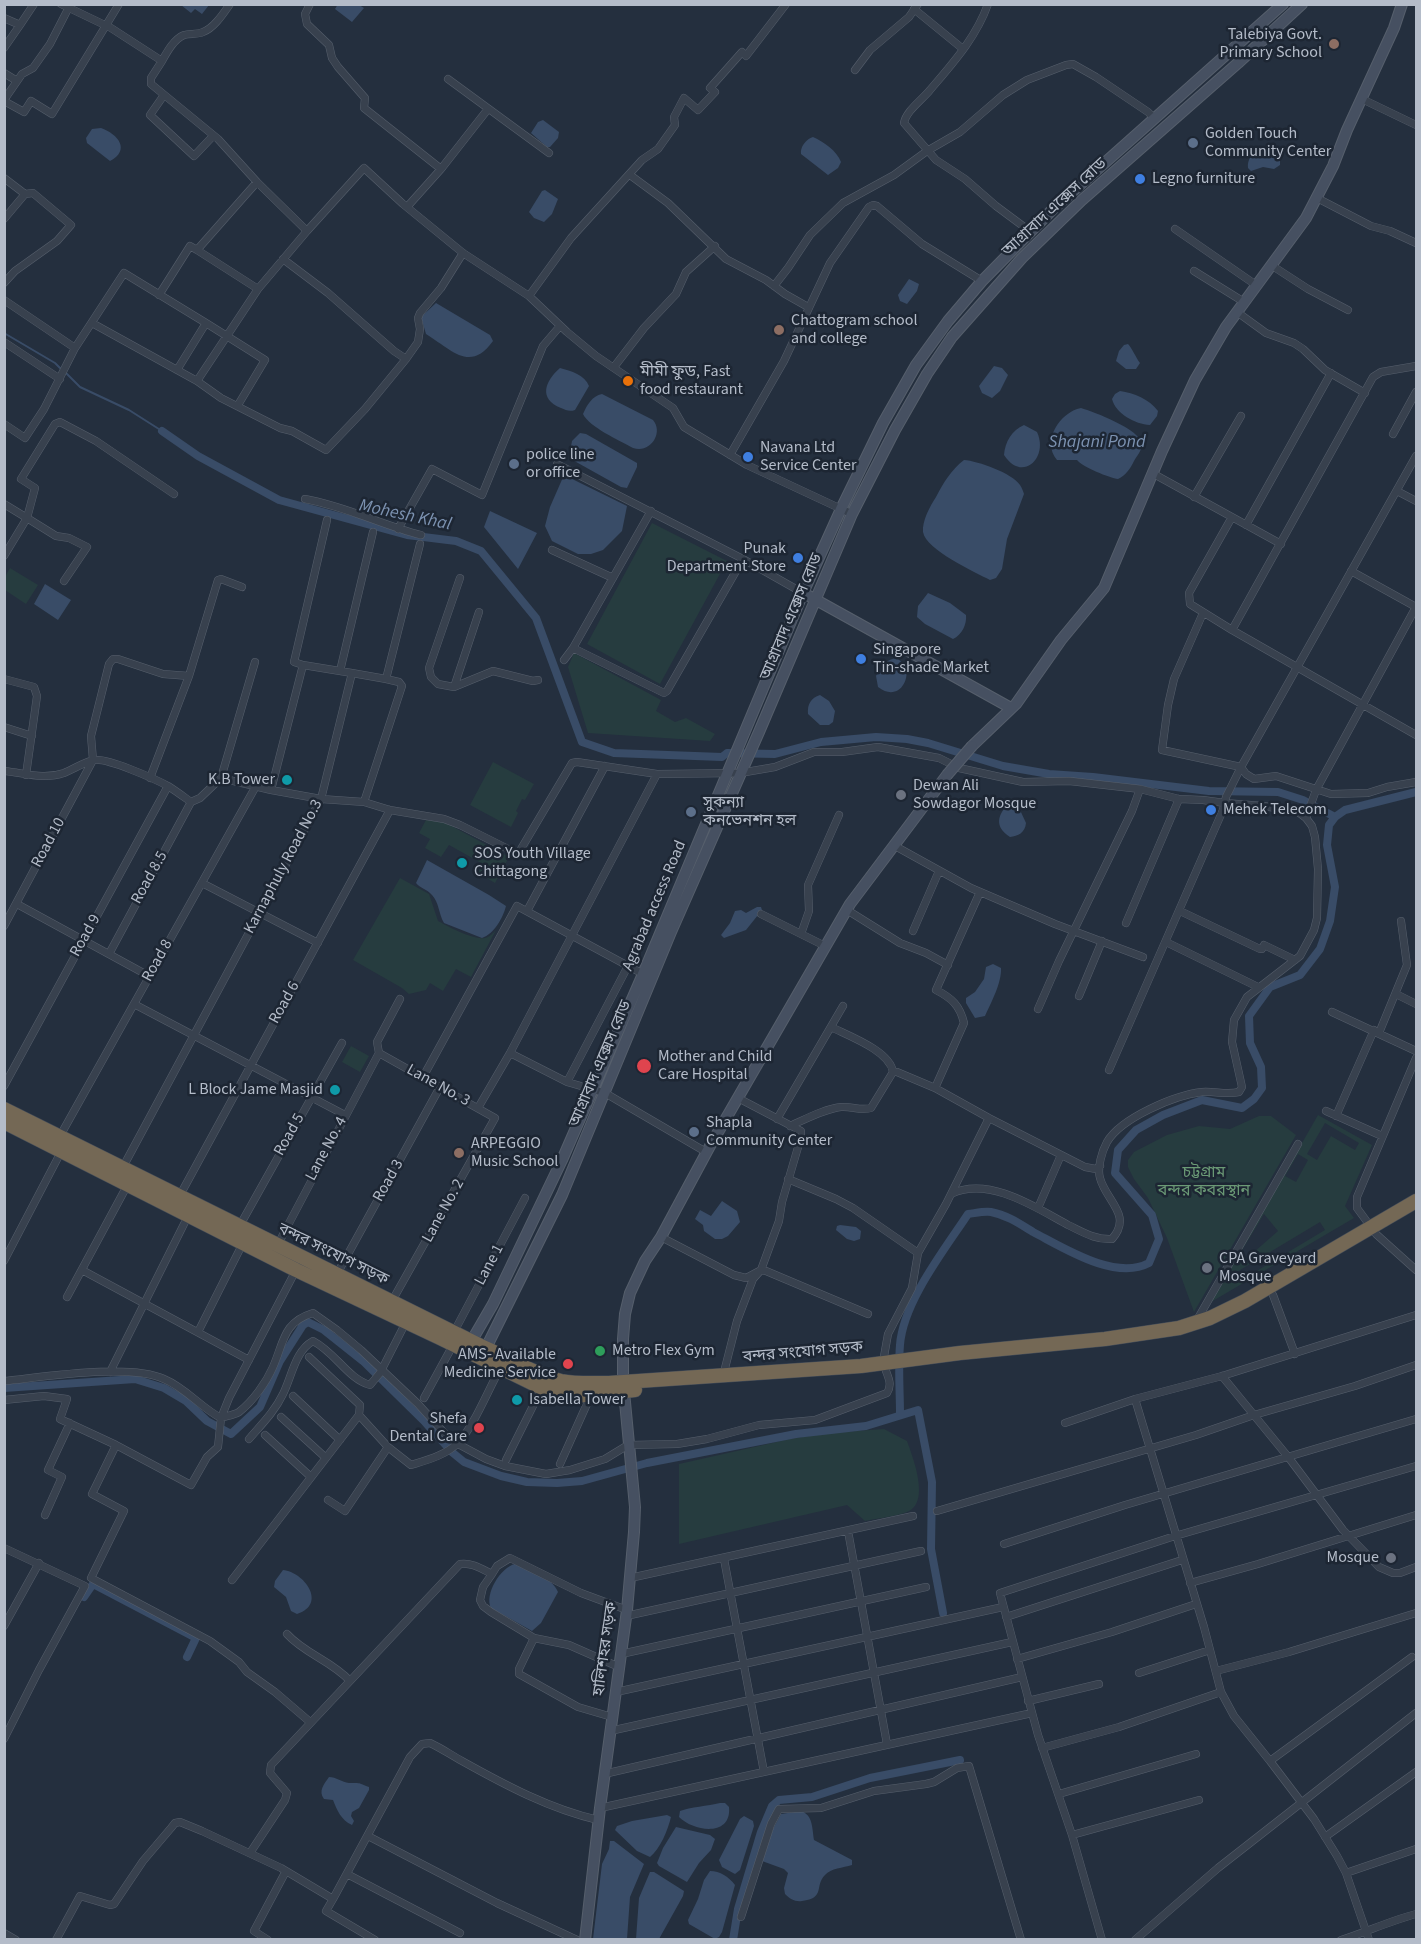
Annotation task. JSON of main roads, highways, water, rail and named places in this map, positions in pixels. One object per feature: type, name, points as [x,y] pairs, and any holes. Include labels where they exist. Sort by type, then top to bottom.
[{"type":"highway","name":"বন্দর সংযোগ সড়ক","points":[[4,1109],[277,1246],[393,1301],[483,1354],[559,1380],[623,1386],[823,1378],[886,1366]]},
{"type":"highway","name":"বন্দর সংযোগ সড়ক","points":[[4,1122],[296,1270],[406,1322],[454,1338]]},
{"type":"highway","name":"বন্দর সংযোগ সড়ক","points":[[483,1354],[500,1369],[542,1388],[575,1396],[591,1395],[623,1386],[723,1376],[886,1366],[1100,1348],[1181,1335],[1222,1322],[1326,1265],[1416,1201]]},
{"type":"highway","name":"বন্দর সংযোগ সড়ক","points":[[917,1363],[1179,1328],[1210,1318],[1245,1301],[1374,1231],[1416,1212]]},
{"type":"main road","name":"আগ্রাবাদ এক্সেস রোড","points":[[746,730],[841,509],[916,365],[948,321],[982,281],[1082,182],[1283,4]]},
{"type":"main road","name":"আগ্রাবাদ এক্সেস রোড","points":[[483,1354],[562,1195],[670,932],[852,514],[927,374],[952,337],[1022,258],[1082,200],[1302,4]]},
{"type":"main road","name":"হালিশহর সড়ক","points":[[585,1940],[630,1578],[635,1507],[623,1386],[623,1361],[625,1314],[636,1278],[661,1237],[706,1152],[847,910],[947,775],[972,746],[1016,704],[1061,640],[1104,588],[1152,473],[1195,380],[1237,312],[1297,232],[1317,198],[1394,28],[1402,4]]},
{"type":"main road","points":[[803,594],[1011,708]]},
{"type":"main road","name":"Agrabad access Road","points":[[469,1346],[493,1304],[545,1196],[643,974],[746,730]]},
{"type":"water","points":[[338,4],[359,5],[364,8],[352,22],[335,9]]},
{"type":"water","points":[[181,5],[209,5],[202,14],[195,9],[191,13]]},
{"type":"water","points":[[543,120],[559,132],[558,138],[550,147],[531,133],[538,122]]},
{"type":"water","points":[[101,128],[113,134],[120,143],[120,152],[110,161],[87,143],[86,138],[92,129]]},
{"type":"water","points":[[813,137],[830,147],[841,162],[838,168],[828,175],[801,154],[804,144]]},
{"type":"water","points":[[1258,148],[1275,153],[1280,157],[1280,165],[1274,169],[1263,167],[1251,171],[1248,168],[1248,162]]},
{"type":"water","points":[[545,190],[558,199],[552,214],[544,222],[534,218],[529,212],[542,191]]},
{"type":"water","points":[[909,279],[919,284],[917,291],[907,304],[900,301],[898,295]]},
{"type":"water","points":[[436,303],[490,335],[493,341],[485,351],[476,356],[461,356],[426,334],[421,317]]},
{"type":"water","points":[[1128,344],[1140,363],[1136,369],[1126,369],[1116,361],[1119,351]]},
{"type":"water","points":[[994,366],[1002,368],[1008,375],[1000,391],[992,398],[982,393],[979,386]]},
{"type":"water","points":[[560,368],[581,376],[589,386],[575,410],[571,411],[554,404],[547,395],[548,384]]},
{"type":"water","points":[[1120,391],[1141,397],[1158,411],[1150,425],[1138,423],[1122,414],[1112,399]]},
{"type":"water","points":[[602,394],[653,420],[657,431],[654,441],[645,448],[633,448],[591,424],[583,414],[588,404]]},
{"type":"water","name":"Shajani Pond","points":[[1081,408],[1116,422],[1139,438],[1142,444],[1139,453],[1128,472],[1118,479],[1090,469],[1077,460],[1057,460],[1051,444],[1055,428],[1066,415]]},
{"type":"water","points":[[1024,425],[1037,432],[1040,442],[1039,450],[1032,464],[1018,467],[1004,455],[1010,437]]},
{"type":"water","points":[[580,433],[586,434],[637,463],[627,488],[621,487],[569,458],[572,441]]},
{"type":"water","points":[[964,460],[986,465],[1010,476],[1020,485],[1024,494],[1007,539],[1002,569],[996,578],[990,580],[942,553],[926,539],[923,532],[925,518],[931,505],[948,477]]},
{"type":"water","points":[[564,475],[627,506],[622,531],[603,550],[591,554],[578,554],[552,541],[545,526],[550,507]]},
{"type":"water","points":[[490,511],[537,533],[518,569],[484,527]]},
{"type":"water","points":[[45,584],[71,600],[58,620],[34,604]]},
{"type":"water","points":[[928,593],[950,603],[966,615],[963,629],[953,639],[925,624],[917,617],[918,606]]},
{"type":"water","points":[[897,658],[906,666],[906,679],[896,691],[885,691],[878,687],[876,676],[884,664]]},
{"type":"water","points":[[820,695],[829,701],[835,711],[833,722],[829,725],[820,725],[808,714],[810,702]]},
{"type":"water","points":[[1010,803],[1020,810],[1026,823],[1021,833],[1010,837],[1001,829],[999,820],[1002,812]]},
{"type":"water","points":[[427,860],[506,906],[500,920],[490,933],[482,938],[444,923],[434,898],[416,883]]},
{"type":"water","points":[[761,907],[762,910],[746,930],[724,938],[721,935],[735,911],[741,910],[746,913]]},
{"type":"water","points":[[993,964],[1001,968],[998,986],[985,1016],[975,1018],[966,1003],[966,998],[975,992],[984,979],[986,967]]},
{"type":"water","points":[[722,1201],[737,1211],[740,1222],[728,1236],[715,1239],[704,1231],[703,1225],[695,1219],[700,1210],[711,1216]]},
{"type":"water","points":[[840,1225],[856,1227],[861,1231],[860,1239],[854,1241],[847,1239],[836,1230]]},
{"type":"water","points":[[515,1564],[545,1578],[558,1592],[541,1623],[532,1631],[491,1608],[489,1602],[492,1589],[499,1576]]},
{"type":"water","points":[[283,1570],[298,1576],[310,1589],[311,1603],[297,1614],[291,1611],[286,1597],[274,1587],[275,1581]]},
{"type":"water","points":[[329,1777],[369,1787],[359,1808],[352,1812],[351,1816],[354,1821],[352,1825],[342,1818],[333,1800],[324,1799],[322,1796],[322,1788]]},
{"type":"water","points":[[725,1803],[729,1807],[725,1823],[718,1827],[711,1829],[694,1826],[679,1817],[680,1811]]},
{"type":"water","points":[[801,1811],[810,1819],[814,1840],[852,1860],[852,1865],[828,1873],[822,1879],[814,1897],[799,1901],[785,1894],[784,1888],[788,1873],[784,1869],[762,1861],[781,1814]]},
{"type":"water","points":[[667,1815],[671,1817],[666,1833],[650,1857],[637,1851],[615,1830],[617,1826],[632,1821]]},
{"type":"water","points":[[744,1816],[753,1821],[754,1826],[740,1870],[735,1874],[722,1867],[719,1860],[740,1819]]},
{"type":"water","points":[[676,1827],[710,1835],[715,1839],[711,1850],[687,1882],[657,1863]]},
{"type":"water","points":[[610,1841],[614,1841],[644,1864],[630,1897],[627,1939],[593,1939],[602,1864]]},
{"type":"water","points":[[710,1871],[724,1875],[735,1885],[722,1932],[715,1939],[689,1924],[688,1920]]},
{"type":"water","points":[[650,1872],[654,1872],[684,1891],[683,1896],[659,1939],[636,1939],[639,1898]]},
{"type":"waterway","name":"Mohesh Khal","points":[[4,333],[55,363],[61,369]]},
{"type":"waterway","name":"Mohesh Khal","points":[[65,372],[80,387],[129,410],[162,431]]},
{"type":"waterway","name":"Mohesh Khal","points":[[162,431],[198,456],[279,500],[407,535],[456,541],[481,551],[536,618],[582,742],[614,753],[722,757],[727,753],[775,754],[821,742],[876,737],[907,739],[928,743],[1003,766],[1049,774],[1209,791],[1278,792],[1303,800],[1335,817]]},
{"type":"waterway","points":[[900,1414],[899,1371],[903,1328],[926,1276],[968,1214],[997,1213],[1074,1254],[1106,1265],[1121,1268],[1149,1263],[1159,1239],[1152,1215],[1115,1173],[1118,1150],[1136,1130],[1163,1115],[1202,1100],[1242,1108],[1254,1099],[1262,1088],[1261,1067],[1250,1043],[1249,1016],[1270,987],[1300,975],[1320,949],[1330,921],[1335,887],[1327,845],[1329,825],[1345,810],[1416,792]]},
{"type":"waterway","points":[[4,1388],[135,1379],[164,1388],[186,1401],[207,1421],[231,1434],[260,1407],[280,1361],[303,1325],[308,1322],[324,1330],[363,1361],[464,1462],[501,1476],[527,1482],[557,1483],[582,1481],[647,1463],[796,1434],[866,1426],[918,1410],[932,1482],[931,1549],[943,1613]]},
{"type":"waterway","points":[[84,1597],[93,1584],[196,1638],[187,1657]]},
{"type":"waterway","points":[[733,1940],[738,1909],[761,1832],[772,1806],[779,1800],[812,1797],[870,1778],[960,1760]]},
{"type":"place","name":"Talebiya Govt. Primary School","points":[[1334,44]]},
{"type":"place","name":"Golden Touch Community Center","points":[[1193,143]]},
{"type":"place","name":"Legno furniture","points":[[1140,179]]},
{"type":"place","name":"Chattogram school and college","points":[[779,330]]},
{"type":"place","name":"মীমী ফুড, Fast food restaurant","points":[[628,381]]},
{"type":"place","name":"Navana Ltd Service Center","points":[[748,457]]},
{"type":"place","name":"police line or office","points":[[514,464]]},
{"type":"place","name":"Punak Department Store","points":[[798,558]]},
{"type":"place","name":"Singapore Tin-shade Market","points":[[861,659]]},
{"type":"place","name":"K.B Tower","points":[[287,780]]},
{"type":"place","name":"Dewan Ali Sowdagor Mosque","points":[[901,795]]},
{"type":"place","name":"Mehek Telecom","points":[[1211,810]]},
{"type":"place","name":"সুকন্যা কনভেনশন হল","points":[[691,812]]},
{"type":"place","name":"SOS Youth Village Chittagong","points":[[462,863]]},
{"type":"place","name":"Mother and Child Care Hospital","points":[[644,1066]]},
{"type":"place","name":"L Block Jame Masjid","points":[[335,1090]]},
{"type":"place","name":"Shapla Community Center","points":[[694,1132]]},
{"type":"place","name":"ARPEGGIO Music School","points":[[459,1153]]},
{"type":"place","name":"CPA Graveyard Mosque","points":[[1207,1268]]},
{"type":"place","name":"Metro Flex Gym","points":[[600,1351]]},
{"type":"place","name":"AMS- Available Medicine Service","points":[[568,1364]]},
{"type":"place","name":"Isabella Tower","points":[[517,1400]]},
{"type":"place","name":"Shefa Dental Care","points":[[479,1428]]},
{"type":"place","name":"Mosque","points":[[1391,1558]]},
{"type":"park label","name":"চট্টগ্রাম বন্দর কবরস্থান","points":[[1204,1182]]}]
